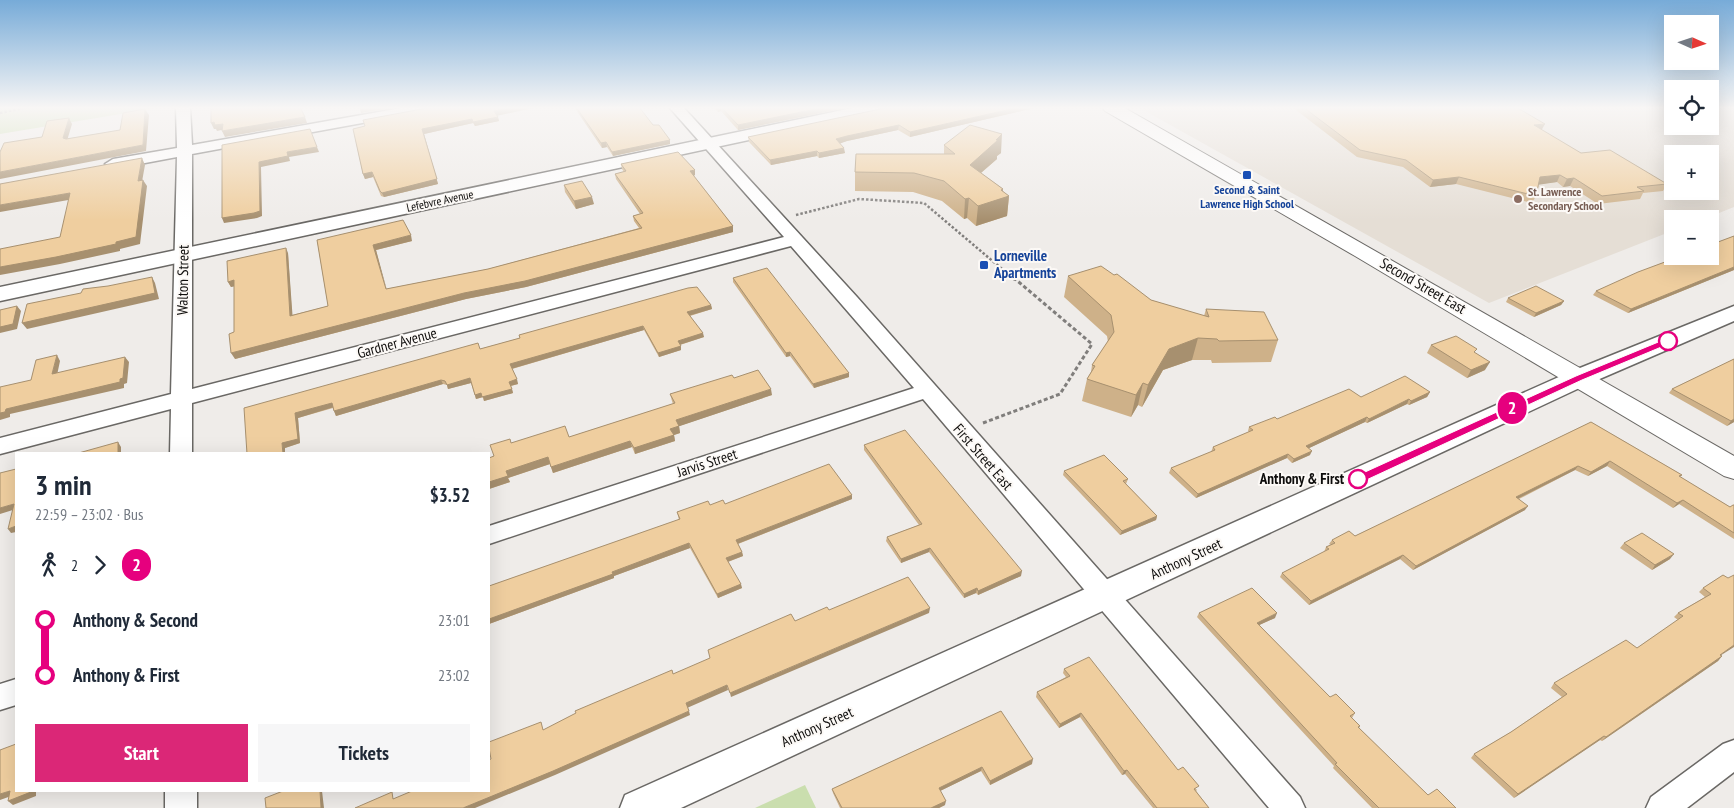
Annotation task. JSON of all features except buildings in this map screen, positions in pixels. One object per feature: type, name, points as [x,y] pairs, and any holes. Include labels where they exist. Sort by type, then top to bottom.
[{"type":"main road","name":"Second Street East","points":[[1176,145],[1734,469]]},
{"type":"street","name":"Walton Street","points":[[181,452],[185,145]]},
{"type":"street","points":[[97,167],[220,145]]},
{"type":"street","name":"Lefebvre Avenue","points":[[0,294],[707,145]]},
{"type":"street","name":"First Street East","points":[[711,145],[850,301],[1289,808]]},
{"type":"street","name":"Gardner Avenue","points":[[0,446],[794,240]]},
{"type":"street","name":"Anthony Street","points":[[639,808],[1579,378],[1734,313]]},
{"type":"street","name":"Jarvis Street","points":[[490,535],[926,391]]},
{"type":"street","points":[[0,697],[15,692]]},
{"type":"street","points":[[1662,808],[1734,754]]},
{"type":"street","points":[[180,808],[181,792]]},
{"type":"path","points":[[776,220],[859,199],[924,203],[1092,344],[1060,394],[962,432]]},
{"type":"shaded area","name":"St. Lawrence Secondary School","points":[[1206,145],[1734,145],[1734,207],[1719,213],[1719,210],[1664,210],[1664,234],[1489,303]]},
{"type":"green space","points":[[805,785],[816,808],[755,808]]},
{"type":"bus line","name":"2","points":[[1358,479],[1579,378],[1668,341]]},
{"type":"place","name":"Second & Saint Lawrence High School","points":[[1247,175]]},
{"type":"place","name":"St. Lawrence Secondary School","points":[[1518,199]]},
{"type":"place","name":"Lorneville Apartments","points":[[984,265]]},
{"type":"place","name":"Anthony & First","points":[[1358,479]]}]
